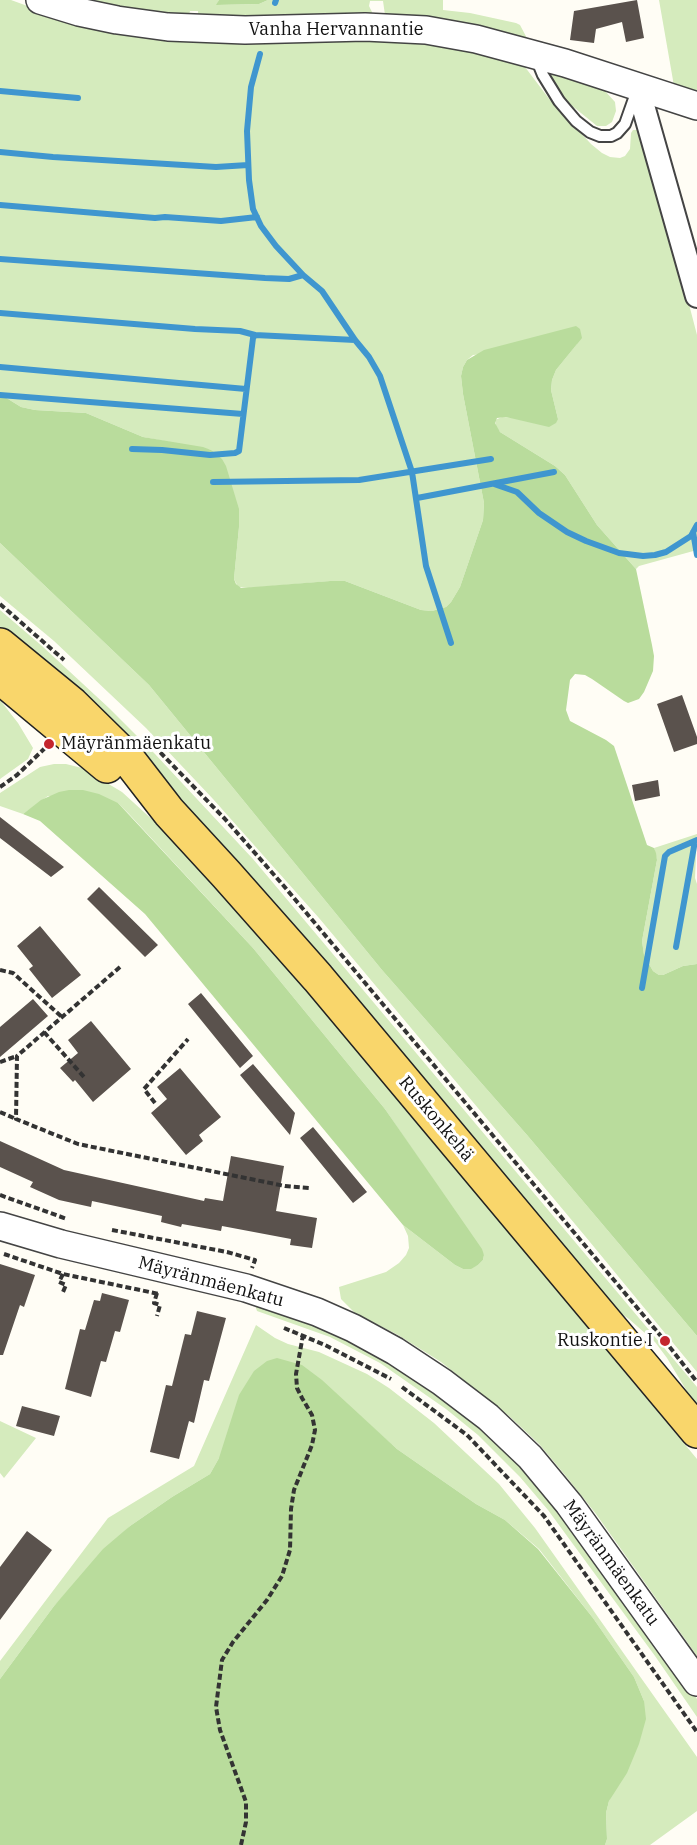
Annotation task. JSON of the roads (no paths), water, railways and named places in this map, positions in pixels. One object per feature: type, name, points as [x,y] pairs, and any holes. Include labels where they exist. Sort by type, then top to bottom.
[{"type":"main road","name":"Ruskonkehä","points":[[0,645],[72,704],[128,759],[169,812],[318,978],[697,1431]]},
{"type":"main road","name":"Ruskonkehä","points":[[0,677],[116,773],[169,812]]},
{"type":"street","name":"Vanha Hervannantie","points":[[40,0],[79,12],[168,27],[204,29],[365,27],[426,30],[476,39],[535,55],[697,106]]},
{"type":"street","points":[[638,88],[697,296]]},
{"type":"street","name":"Mäyränmäenkatu","points":[[0,1226],[61,1244],[246,1288],[317,1312],[395,1351],[442,1382],[488,1417],[530,1457],[569,1504],[697,1682]]},
{"type":"lane","points":[[535,55],[543,75],[559,101],[576,122],[600,136],[617,133],[625,124],[638,88]]},
{"type":"waterway","points":[[260,54],[251,87],[247,131],[253,209],[261,226],[276,246],[303,275],[322,291],[380,376],[412,472],[426,566],[451,643]]},
{"type":"waterway","points":[[0,91],[78,98]]},
{"type":"waterway","points":[[0,152],[216,167],[248,165]]},
{"type":"waterway","points":[[0,205],[155,218],[221,221],[257,217]]},
{"type":"waterway","points":[[0,259],[265,278],[289,279],[303,275]]},
{"type":"waterway","points":[[0,313],[240,331],[255,335]]},
{"type":"waterway","points":[[132,449],[210,455],[235,453],[239,451],[255,335],[355,340]]},
{"type":"waterway","points":[[0,367],[246,389]]},
{"type":"waterway","points":[[0,395],[243,414]]},
{"type":"waterway","points":[[213,482],[359,480],[491,459]]},
{"type":"waterway","points":[[417,498],[554,472]]},
{"type":"waterway","points":[[494,484],[517,492],[539,513],[567,532],[619,553],[643,556],[666,552],[691,536],[697,525]]},
{"type":"waterway","points":[[693,532],[697,555]]},
{"type":"waterway","points":[[642,988],[665,856],[697,840]]},
{"type":"waterway","points":[[676,947],[695,841]]},
{"type":"place","name":"Mäyränmäenkatu","points":[[49,744]]},
{"type":"place","name":"Ruskontie I","points":[[665,1341]]}]
